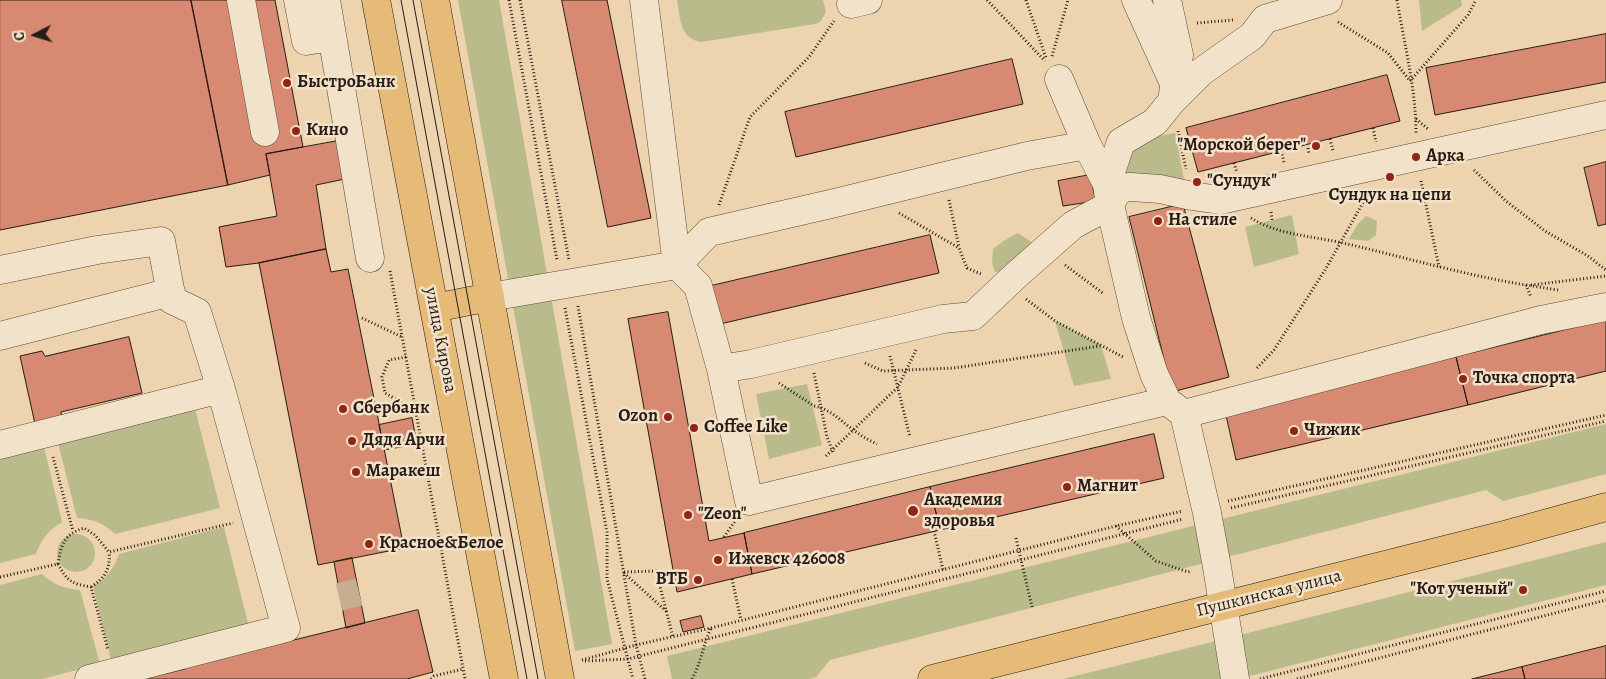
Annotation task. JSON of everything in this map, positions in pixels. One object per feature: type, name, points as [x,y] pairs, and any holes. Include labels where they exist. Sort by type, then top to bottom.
[{"type":"main road","name":"улица Кирова","points":[[376,0],[504,679]]},
{"type":"main road","points":[[435,0],[490,297],[570,670]]},
{"type":"main road","points":[[434,308],[490,297]]},
{"type":"main road","name":"Пушкинская улица","points":[[932,679],[1508,534],[1606,507]]},
{"type":"lane","points":[[241,0],[265,132]]},
{"type":"lane","points":[[298,0],[306,41],[332,37]]},
{"type":"lane","points":[[326,0],[332,37],[380,262]]},
{"type":"lane","points":[[644,0],[677,265],[698,286],[721,369],[749,501],[916,461],[1176,408],[1606,306]]},
{"type":"lane","points":[[1136,0],[1174,93]]},
{"type":"lane","points":[[721,369],[751,364],[943,319],[973,316],[1073,225],[1109,195],[1121,142],[1155,122],[1174,93],[1252,36],[1265,19],[1319,3]]},
{"type":"lane","points":[[1169,11],[1179,55],[1174,93]]},
{"type":"lane","points":[[1055,68],[1109,195],[1136,318],[1154,374],[1176,408],[1206,510],[1235,679]]},
{"type":"lane","points":[[1109,195],[1115,195],[1122,188],[1131,187],[1160,189],[1220,200],[1606,115]]},
{"type":"lane","points":[[490,297],[677,265],[709,232],[1026,156],[1087,145]]},
{"type":"lane","points":[[0,270],[97,250],[161,241],[172,300],[197,312],[221,389],[286,628],[102,676]]},
{"type":"lane","points":[[0,336],[170,292]]},
{"type":"lane","points":[[0,445],[221,389]]},
{"type":"path","points":[[510,0],[624,572],[636,645],[645,679]]},
{"type":"path","points":[[520,0],[607,532],[607,579],[633,679]]},
{"type":"path","points":[[987,0],[1049,66],[1026,0]]},
{"type":"path","points":[[1055,68],[1068,0]]},
{"type":"path","points":[[1396,0],[1416,119],[1416,157],[1439,267]]},
{"type":"path","points":[[1410,81],[1468,15],[1476,0]]},
{"type":"path","points":[[709,232],[750,118],[809,57],[834,20],[859,2]]},
{"type":"path","points":[[1319,3],[1388,53],[1410,81]]},
{"type":"path","points":[[1169,11],[1180,24],[1228,19],[1253,24],[1265,19]]},
{"type":"path","points":[[1174,93],[1192,196]]},
{"type":"path","points":[[1452,149],[1506,202],[1545,231],[1588,256],[1606,270]]},
{"type":"path","points":[[1256,370],[1274,350],[1325,270],[1385,164]]},
{"type":"path","points":[[944,176],[959,248],[967,268],[1007,284],[1055,321],[1154,374]]},
{"type":"path","points":[[868,195],[959,248]]},
{"type":"path","points":[[1246,215],[1259,224],[1296,234],[1341,242],[1494,280],[1526,285],[1606,276]]},
{"type":"path","points":[[1045,250],[1106,295]]},
{"type":"path","points":[[380,262],[402,337],[465,679]]},
{"type":"path","points":[[1526,285],[1541,320]]},
{"type":"path","points":[[362,318],[402,337]]},
{"type":"path","points":[[819,461],[898,387],[914,355],[925,323]]},
{"type":"path","points":[[885,333],[916,461]]},
{"type":"path","points":[[864,362],[883,371],[954,368],[1101,346]]},
{"type":"path","points":[[809,350],[827,437],[842,479]]},
{"type":"path","points":[[406,357],[389,360],[382,377],[385,393],[416,410]]},
{"type":"path","points":[[751,364],[814,406],[834,414],[852,430],[868,440],[916,461]]},
{"type":"path","points":[[570,670],[628,659],[705,640],[1021,560],[1206,510],[1606,415]]},
{"type":"path","points":[[570,670],[636,645],[711,628],[1116,526],[1206,510],[1606,421]]},
{"type":"path","points":[[46,433],[73,532]]},
{"type":"path","points":[[109,552],[256,518]]},
{"type":"path","points":[[1116,526],[1156,561],[1188,572],[1217,567]]},
{"type":"path","points":[[84,528],[95,535],[109,552],[110,561],[107,573],[101,580],[91,586],[77,584],[66,578],[58,564],[61,546],[73,532],[84,528]]},
{"type":"path","points":[[934,531],[943,570]]},
{"type":"path","points":[[1016,538],[1032,607]]},
{"type":"path","points":[[0,577],[58,564]]},
{"type":"path","points":[[624,572],[656,571],[673,637]]},
{"type":"path","points":[[624,572],[666,611]]},
{"type":"path","points":[[732,579],[741,620]]},
{"type":"path","points":[[91,586],[102,676]]},
{"type":"path","points":[[1259,679],[1606,592]]},
{"type":"path","points":[[1297,679],[1606,600]]},
{"type":"path","points":[[692,679],[698,668],[705,640],[711,628]]},
{"type":"path","points":[[431,679],[434,676],[463,669]]},
{"type":"green space","points":[[458,0],[499,0],[612,644],[575,651]]},
{"type":"green space","points":[[677,0],[823,0],[826,12],[820,22],[815,24],[701,42],[689,37],[682,27]]},
{"type":"green space","points":[[1419,0],[1461,0],[1462,6],[1422,31]]},
{"type":"green space","points":[[1175,133],[1184,179],[1168,183],[1121,182],[1122,156],[1144,139]]},
{"type":"green space","points":[[1292,215],[1299,254],[1254,267],[1245,227]]},
{"type":"green space","points":[[1366,216],[1377,221],[1376,235],[1368,241],[1349,239],[1358,224]]},
{"type":"green space","points":[[1018,233],[1036,245],[1004,271],[995,272],[992,263],[993,249]]},
{"type":"green space","points":[[1055,321],[1101,345],[1111,379],[1074,386]]},
{"type":"green space","points":[[807,384],[822,445],[769,459],[756,394]]},
{"type":"green space","points":[[195,409],[220,508],[115,534],[98,522],[77,518],[58,443]]},
{"type":"green space","points":[[1606,424],[1606,474],[1503,501],[1486,490],[830,660],[816,677],[809,679],[672,679],[667,656]]},
{"type":"green space","points":[[44,447],[62,522],[46,535],[36,554],[0,563],[0,458]]},
{"type":"green space","points":[[224,527],[249,627],[111,660],[93,586],[109,573],[119,554]]},
{"type":"green space","points":[[76,534],[90,539],[95,553],[90,567],[76,572],[62,567],[57,553],[62,539]]},
{"type":"green space","points":[[1606,542],[1606,585],[1246,677],[1236,636]]},
{"type":"green space","points":[[42,574],[50,581],[59,585],[80,590],[100,664],[42,679],[0,679],[0,585]]},
{"type":"green space","points":[[1216,641],[1225,679],[1063,679]]},
{"type":"building","points":[[0,0],[191,0],[228,185],[0,230]]},
{"type":"building","points":[[191,0],[275,0],[303,147],[266,154],[270,175],[228,185]]},
{"type":"building","points":[[562,0],[607,0],[651,218],[608,227]]},
{"type":"building","points":[[1606,34],[1606,82],[1435,115],[1426,68]]},
{"type":"building","points":[[1012,59],[1023,104],[796,157],[785,112]]},
{"type":"building","points":[[1387,75],[1400,121],[1198,172],[1186,128]]},
{"type":"building","points":[[338,141],[345,179],[316,185],[326,249],[259,263],[226,267],[219,227],[277,216],[266,154]]},
{"type":"building","points":[[1606,162],[1606,224],[1598,226],[1584,168]]},
{"type":"building","points":[[1090,175],[1096,201],[1063,206],[1058,181]]},
{"type":"building","points":[[1183,204],[1229,377],[1172,392],[1129,217]]},
{"type":"building","points":[[930,235],[939,273],[720,324],[711,286]]},
{"type":"building","points":[[326,249],[331,272],[348,269],[404,548],[318,565],[259,263]]},
{"type":"building","points":[[668,312],[709,541],[744,533],[752,574],[677,592],[628,319]]},
{"type":"building","points":[[1606,320],[1606,371],[1468,405],[1456,357]]},
{"type":"building","points":[[129,337],[142,393],[61,412],[62,418],[35,424],[20,356],[42,351],[45,356]]},
{"type":"building","points":[[1456,357],[1468,405],[1236,460],[1225,411]]},
{"type":"building","points":[[412,418],[417,444],[384,450],[379,425]]},
{"type":"building","points":[[1154,434],[1164,478],[940,530],[930,487]]},
{"type":"building","points":[[930,487],[940,530],[752,574],[744,533]]},
{"type":"building","points":[[352,558],[365,623],[346,628],[334,562]]},
{"type":"building","points":[[418,610],[433,672],[407,679],[142,679],[185,669],[181,655],[228,656]]},
{"type":"building","points":[[701,616],[704,627],[683,632],[680,621]]},
{"type":"building","points":[[1606,646],[1606,679],[1525,679],[1522,667]]},
{"type":"building","points":[[1522,667],[1525,679],[1472,679]]},
{"type":"tunnel","points":[[339,597],[359,592]]},
{"type":"tram line","points":[[401,0],[527,679]]},
{"type":"tram line","points":[[413,0],[538,679]]},
{"type":"place","name":"БыстроБанк","points":[[287,83]]},
{"type":"place","name":"Кино","points":[[296,131]]},
{"type":"place","name":"\"Морской берег\"","points":[[1316,146]]},
{"type":"place","name":"Арка","points":[[1416,157]]},
{"type":"place","name":"Сундук на цепи","points":[[1390,177]]},
{"type":"place","name":"\"Сундук\"","points":[[1197,182]]},
{"type":"place","name":"На стиле","points":[[1158,221]]},
{"type":"place","name":"Точка спорта","points":[[1463,379]]},
{"type":"place","name":"Сбербанк","points":[[343,409]]},
{"type":"place","name":"Ozon","points":[[668,417]]},
{"type":"place","name":"Coffee Like","points":[[694,428]]},
{"type":"place","name":"Чижик","points":[[1294,431]]},
{"type":"place","name":"Дядя Арчи","points":[[352,441]]},
{"type":"place","name":"Маракеш","points":[[356,472]]},
{"type":"place","name":"Магнит","points":[[1067,487]]},
{"type":"place","name":"Академия здоровья","points":[[913,511]]},
{"type":"place","name":"\"Zeon\"","points":[[688,515]]},
{"type":"place","name":"Красное&Белое","points":[[369,544]]},
{"type":"place","name":"Ижевск 426008","points":[[718,560]]},
{"type":"place","name":"ВТБ","points":[[698,580]]},
{"type":"place","name":"\"Кот ученый\"","points":[[1523,590]]}]
